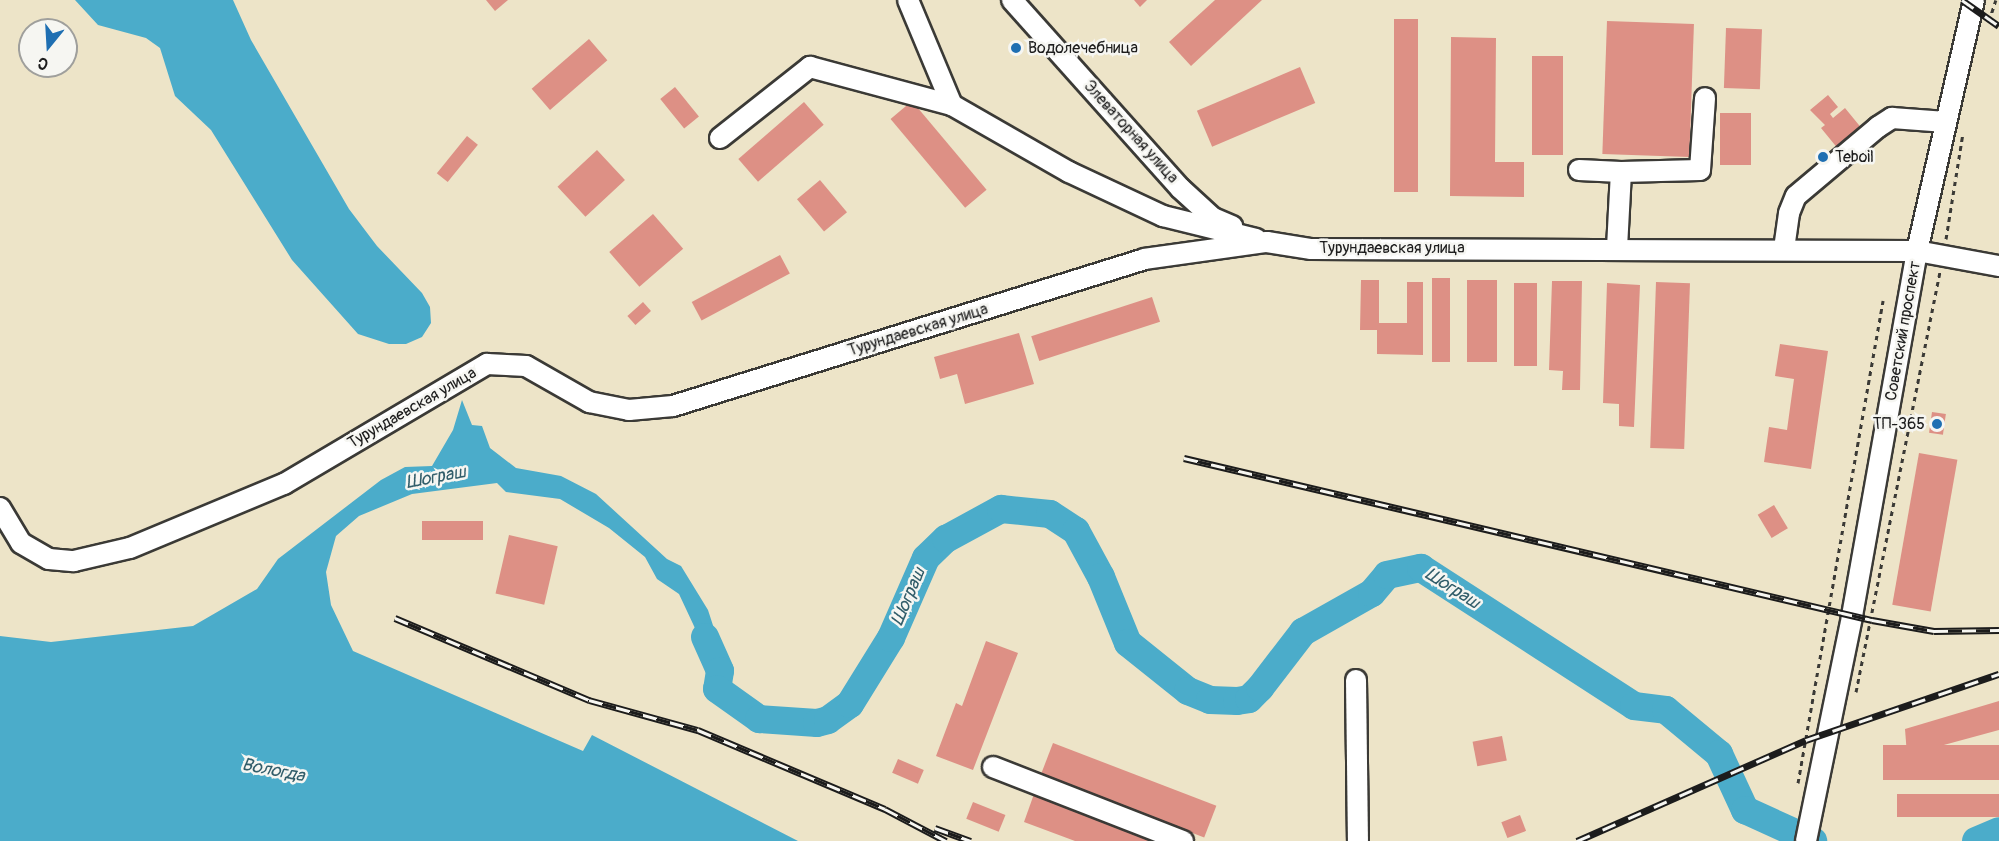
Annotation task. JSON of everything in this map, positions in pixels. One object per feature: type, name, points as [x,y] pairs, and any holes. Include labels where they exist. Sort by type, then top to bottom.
[{"type":"street","points":[[908,0],[952,105]]},
{"type":"street","name":"Элеваторная улица","points":[[1012,0],[1180,188],[1213,218],[1267,242]]},
{"type":"street","name":"Советский проспект","points":[[1806,841],[1807,788],[1917,251],[1955,122],[1974,0]]},
{"type":"street","points":[[720,138],[810,67],[952,105],[1069,172],[1163,216],[1267,242]]},
{"type":"street","points":[[1579,170],[1621,172],[1700,170],[1705,98]]},
{"type":"street","points":[[1784,249],[1789,213],[1796,196],[1878,127],[1892,118],[1955,122]]},
{"type":"street","points":[[1617,248],[1621,172]]},
{"type":"street","name":"Турундаевская улица","points":[[0,508],[21,543],[49,559],[74,561],[130,548],[284,484],[487,364],[526,366],[589,402],[629,410],[673,406],[1144,259],[1267,242],[1311,249],[1617,248],[1917,251],[1999,266]]},
{"type":"street","points":[[1356,680],[1358,841]]},
{"type":"street","points":[[993,767],[1183,841]]},
{"type":"path","points":[[1987,27],[1996,0]]},
{"type":"path","points":[[1856,694],[1943,256],[1955,122]]},
{"type":"path","points":[[1807,788],[1883,300]]},
{"type":"water","points":[[75,0],[233,0],[251,40],[349,209],[377,246],[422,293],[430,307],[431,323],[422,337],[406,344],[389,344],[358,334],[292,260],[211,130],[175,96],[160,48],[146,38],[98,25]]},
{"type":"water","name":"Вологда","points":[[462,400],[472,425],[482,426],[490,448],[516,468],[561,476],[596,494],[667,559],[681,566],[708,610],[720,647],[720,671],[708,656],[679,594],[657,579],[645,557],[609,528],[560,499],[506,492],[497,483],[412,494],[359,516],[336,536],[326,572],[331,605],[353,651],[583,751],[592,735],[798,841],[0,841],[0,636],[51,642],[193,626],[257,589],[278,559],[381,480],[405,467],[432,466],[453,430]]},
{"type":"building","points":[[486,0],[508,0],[495,11]]},
{"type":"building","points":[[1134,0],[1147,0],[1140,7]]},
{"type":"building","points":[[1215,0],[1262,0],[1191,66],[1169,42]]},
{"type":"building","points":[[1394,19],[1418,19],[1418,192],[1394,192]]},
{"type":"building","points":[[1607,21],[1694,24],[1689,157],[1602,154]]},
{"type":"building","points":[[1726,28],[1762,29],[1760,89],[1724,88]]},
{"type":"building","points":[[1451,37],[1496,38],[1495,162],[1524,162],[1524,197],[1450,196]]},
{"type":"building","points":[[589,39],[607,60],[550,110],[532,89]]},
{"type":"building","points":[[1532,56],[1563,56],[1563,155],[1532,155]]},
{"type":"building","points":[[1300,67],[1315,103],[1212,147],[1197,111]]},
{"type":"building","points":[[675,87],[699,117],[684,128],[660,99]]},
{"type":"building","points":[[1828,95],[1838,107],[1830,114],[1833,118],[1845,108],[1863,130],[1839,150],[1821,128],[1825,125],[1810,110]]},
{"type":"building","points":[[912,101],[987,190],[965,208],[891,119]]},
{"type":"building","points":[[804,102],[824,125],[758,182],[738,159]]},
{"type":"building","points":[[1720,113],[1751,113],[1751,165],[1720,165]]},
{"type":"building","points":[[467,136],[478,145],[448,182],[437,173]]},
{"type":"building","points":[[597,150],[625,180],[585,217],[558,187]]},
{"type":"building","points":[[820,180],[847,212],[824,231],[797,199]]},
{"type":"building","points":[[653,214],[683,249],[639,287],[609,252]]},
{"type":"building","points":[[780,255],[790,274],[702,320],[692,302]]},
{"type":"building","points":[[1432,278],[1450,278],[1450,362],[1432,362]]},
{"type":"building","points":[[1361,280],[1379,280],[1379,323],[1407,323],[1407,282],[1423,282],[1423,355],[1377,354],[1377,330],[1360,330]]},
{"type":"building","points":[[1467,280],[1497,280],[1497,362],[1467,362]]},
{"type":"building","points":[[1552,281],[1582,281],[1580,390],[1562,390],[1563,371],[1549,370]]},
{"type":"building","points":[[1656,282],[1690,283],[1684,449],[1650,448]]},
{"type":"building","points":[[1514,283],[1537,283],[1537,366],[1514,366]]},
{"type":"building","points":[[1607,283],[1640,285],[1634,427],[1619,426],[1619,404],[1603,403]]},
{"type":"building","points":[[1152,297],[1160,322],[1039,361],[1031,336]]},
{"type":"building","points":[[643,302],[651,311],[635,325],[627,316]]},
{"type":"building","points":[[1019,333],[1034,384],[965,404],[957,374],[940,379],[934,357]]},
{"type":"building","points":[[1780,344],[1828,351],[1811,469],[1764,462],[1769,427],[1787,430],[1794,379],[1775,376]]},
{"type":"building","name":"ТП-365","points":[[1932,412],[1946,414],[1943,435],[1929,433]]},
{"type":"building","points":[[1919,453],[1957,460],[1931,611],[1892,605]]},
{"type":"building","points":[[1774,505],[1788,528],[1772,538],[1758,515]]},
{"type":"building","points":[[422,521],[483,521],[483,540],[422,540]]},
{"type":"building","points":[[509,535],[558,546],[544,605],[496,593]]},
{"type":"building","points":[[986,641],[1018,653],[973,770],[936,756],[956,703],[962,706]]},
{"type":"building","points":[[1999,701],[1999,730],[1907,755],[1905,729]]},
{"type":"building","points":[[1502,736],[1507,761],[1477,766],[1473,742]]},
{"type":"building","points":[[1053,743],[1216,806],[1204,837],[1041,775]]},
{"type":"building","points":[[1883,745],[1999,745],[1999,780],[1883,780]]},
{"type":"building","points":[[898,759],[924,770],[918,784],[892,773]]},
{"type":"building","points":[[1034,794],[1157,841],[1075,841],[1024,822]]},
{"type":"building","points":[[1897,794],[1999,794],[1999,817],[1897,817]]},
{"type":"building","points":[[973,802],[1005,815],[999,832],[966,819]]},
{"type":"building","points":[[1520,815],[1526,831],[1507,838],[1501,822]]},
{"type":"waterway","name":"Шограш","points":[[705,637],[720,671],[717,689],[759,719],[817,723],[828,720],[850,704],[891,638],[926,558],[946,539],[1001,509],[1050,514],[1076,531],[1101,577],[1128,643],[1188,691],[1210,700],[1237,701],[1249,699],[1260,688],[1303,632],[1372,593],[1387,575],[1421,568],[1634,706],[1666,710],[1719,754],[1745,810],[1813,841]]},
{"type":"waterway","name":"Шограш","points":[[1976,841],[1999,831]]},
{"type":"railway","points":[[1962,0],[1999,26]]},
{"type":"railway","points":[[1184,458],[1872,620],[1934,631],[1999,630]]},
{"type":"railway","points":[[395,618],[589,700],[698,730],[885,809],[946,841]]},
{"type":"railway","points":[[1577,841],[1806,740],[1999,674]]},
{"type":"railway","points":[[935,828],[971,841]]},
{"type":"place","name":"Водолечебница","points":[[1016,48]]},
{"type":"place","name":"Teboil","points":[[1823,157]]},
{"type":"place","name":"ТП-365","points":[[1937,424]]}]
